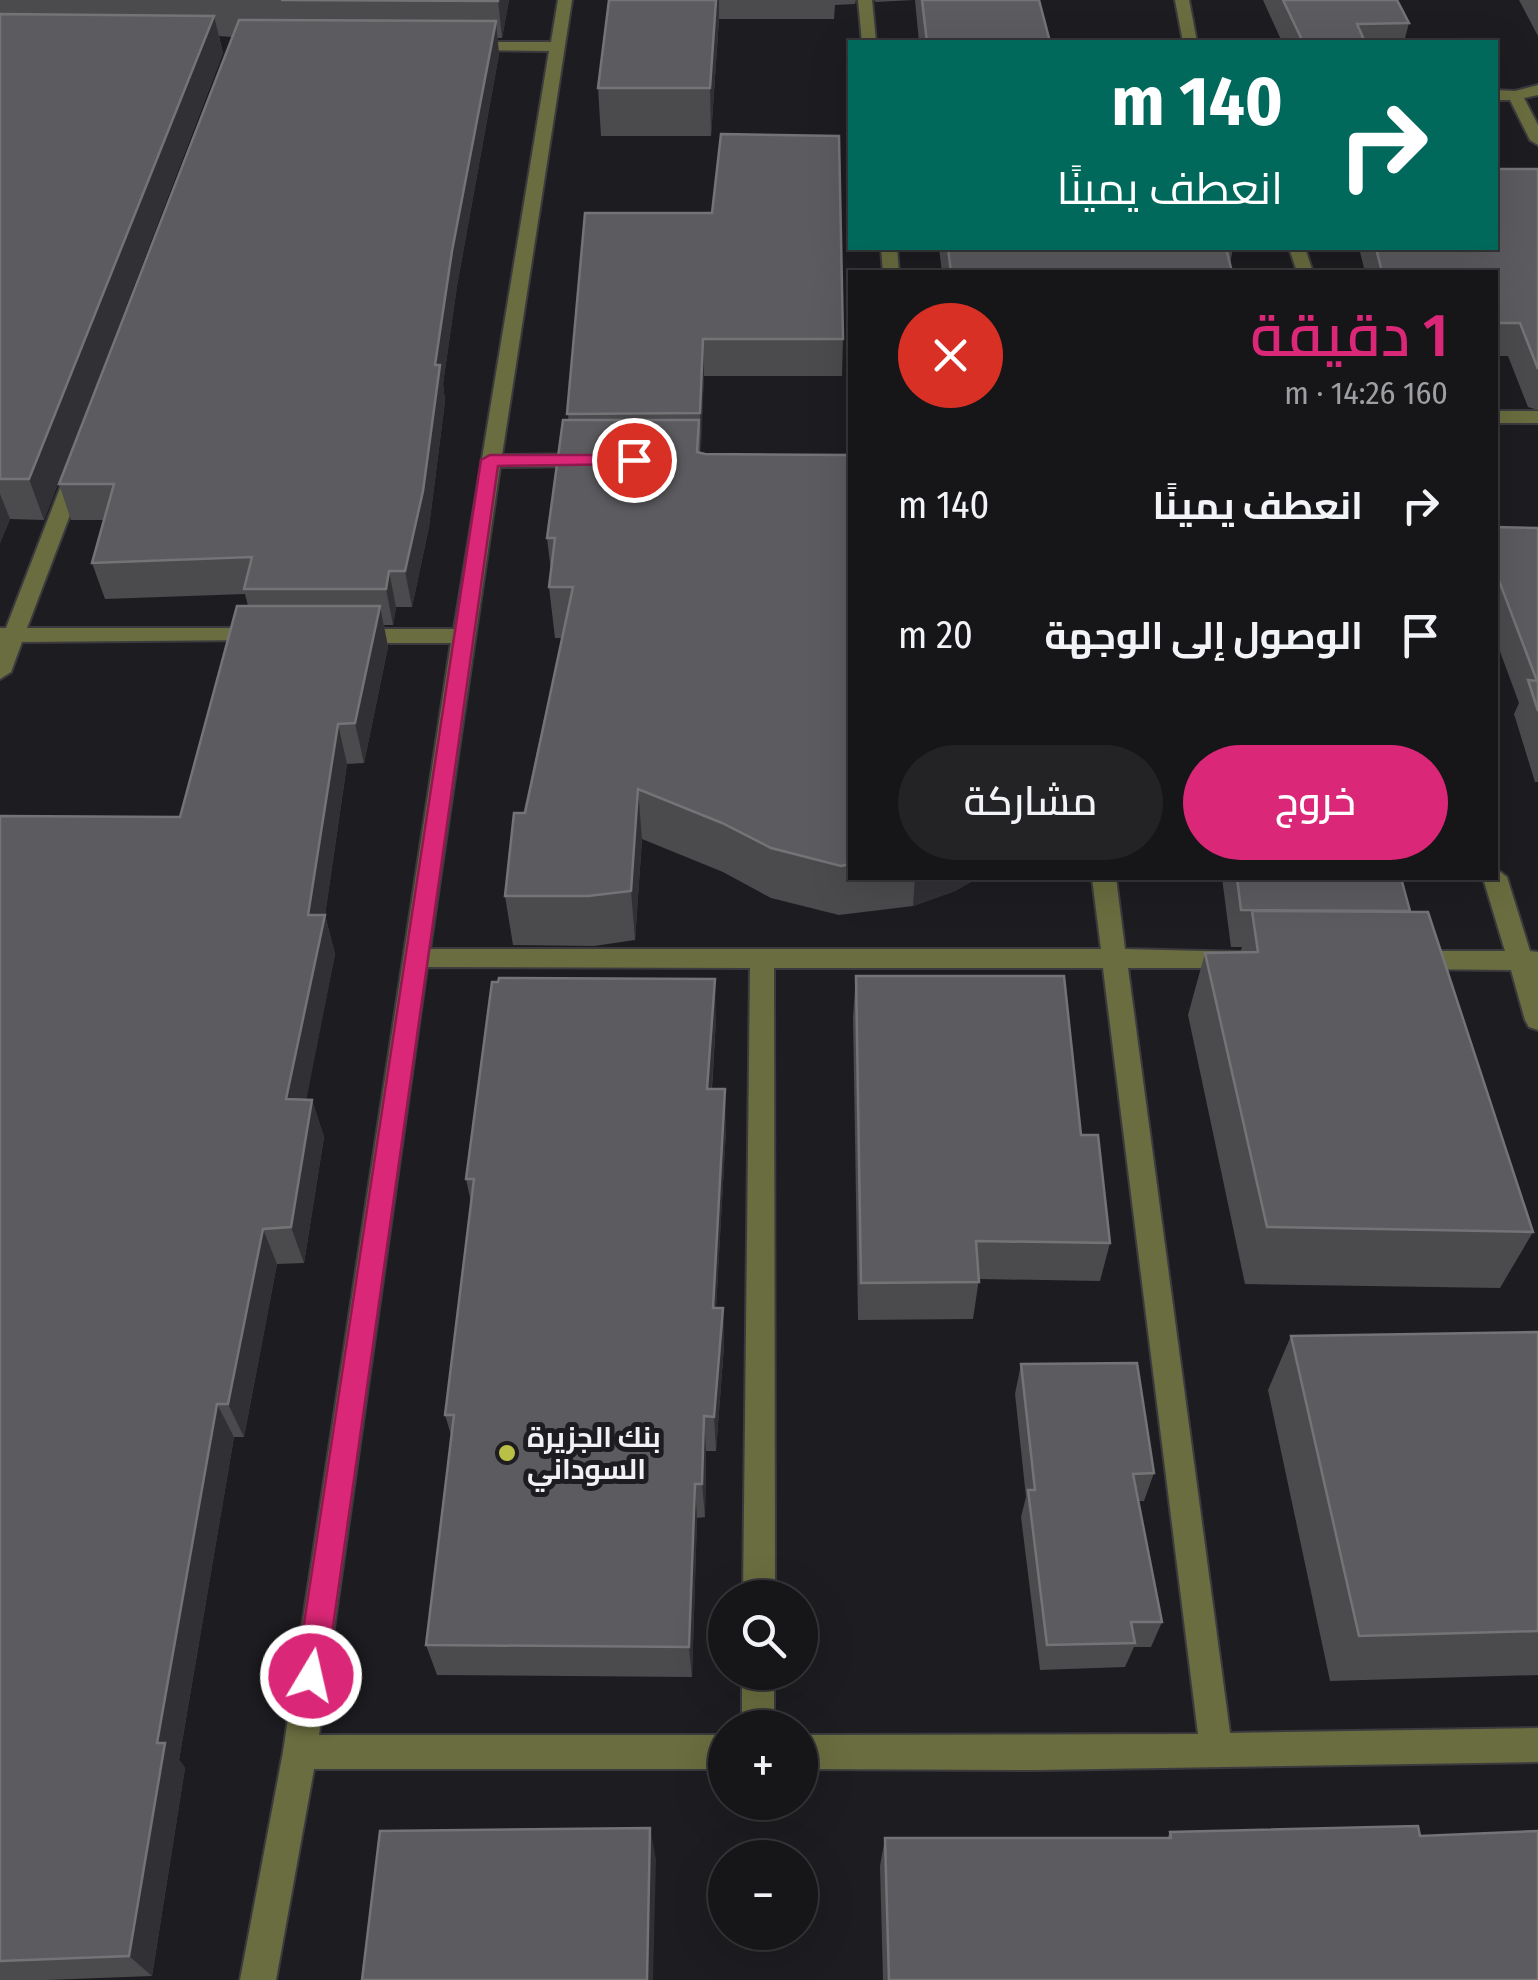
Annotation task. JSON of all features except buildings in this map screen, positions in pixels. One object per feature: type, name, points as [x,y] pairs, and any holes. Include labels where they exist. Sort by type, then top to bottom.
[{"type":"street","points":[[258,1980],[300,1752],[463,636],[565,0]]},
{"type":"street","points":[[866,0],[870,40]]},
{"type":"street","points":[[1182,0],[1190,40]]},
{"type":"street","points":[[445,46],[559,47]]},
{"type":"street","points":[[1498,95],[1516,96],[1538,90]]},
{"type":"street","points":[[1516,96],[1538,140]]},
{"type":"street","points":[[1498,417],[1538,418]]},
{"type":"street","points":[[0,672],[7,634],[84,450]]},
{"type":"street","points":[[490,460],[604,460]]},
{"type":"street","points":[[7,634],[288,636]]},
{"type":"street","points":[[327,636],[463,636]]},
{"type":"street","points":[[1104,880],[1216,1750]]},
{"type":"street","points":[[1496,880],[1529,961],[1538,1020]]},
{"type":"street","points":[[419,958],[1268,960]]},
{"type":"street","points":[[758,1580],[762,958]]},
{"type":"street","points":[[1385,960],[1529,961]]},
{"type":"street","points":[[818,1752],[1538,1745]]},
{"type":"street","points":[[300,1752],[708,1752]]},
{"type":"place","name":"بنك الجزيرة السوداني","points":[[507,1453]]},
{"type":"route","points":[[311,1676],[490,460],[634,460]]}]
